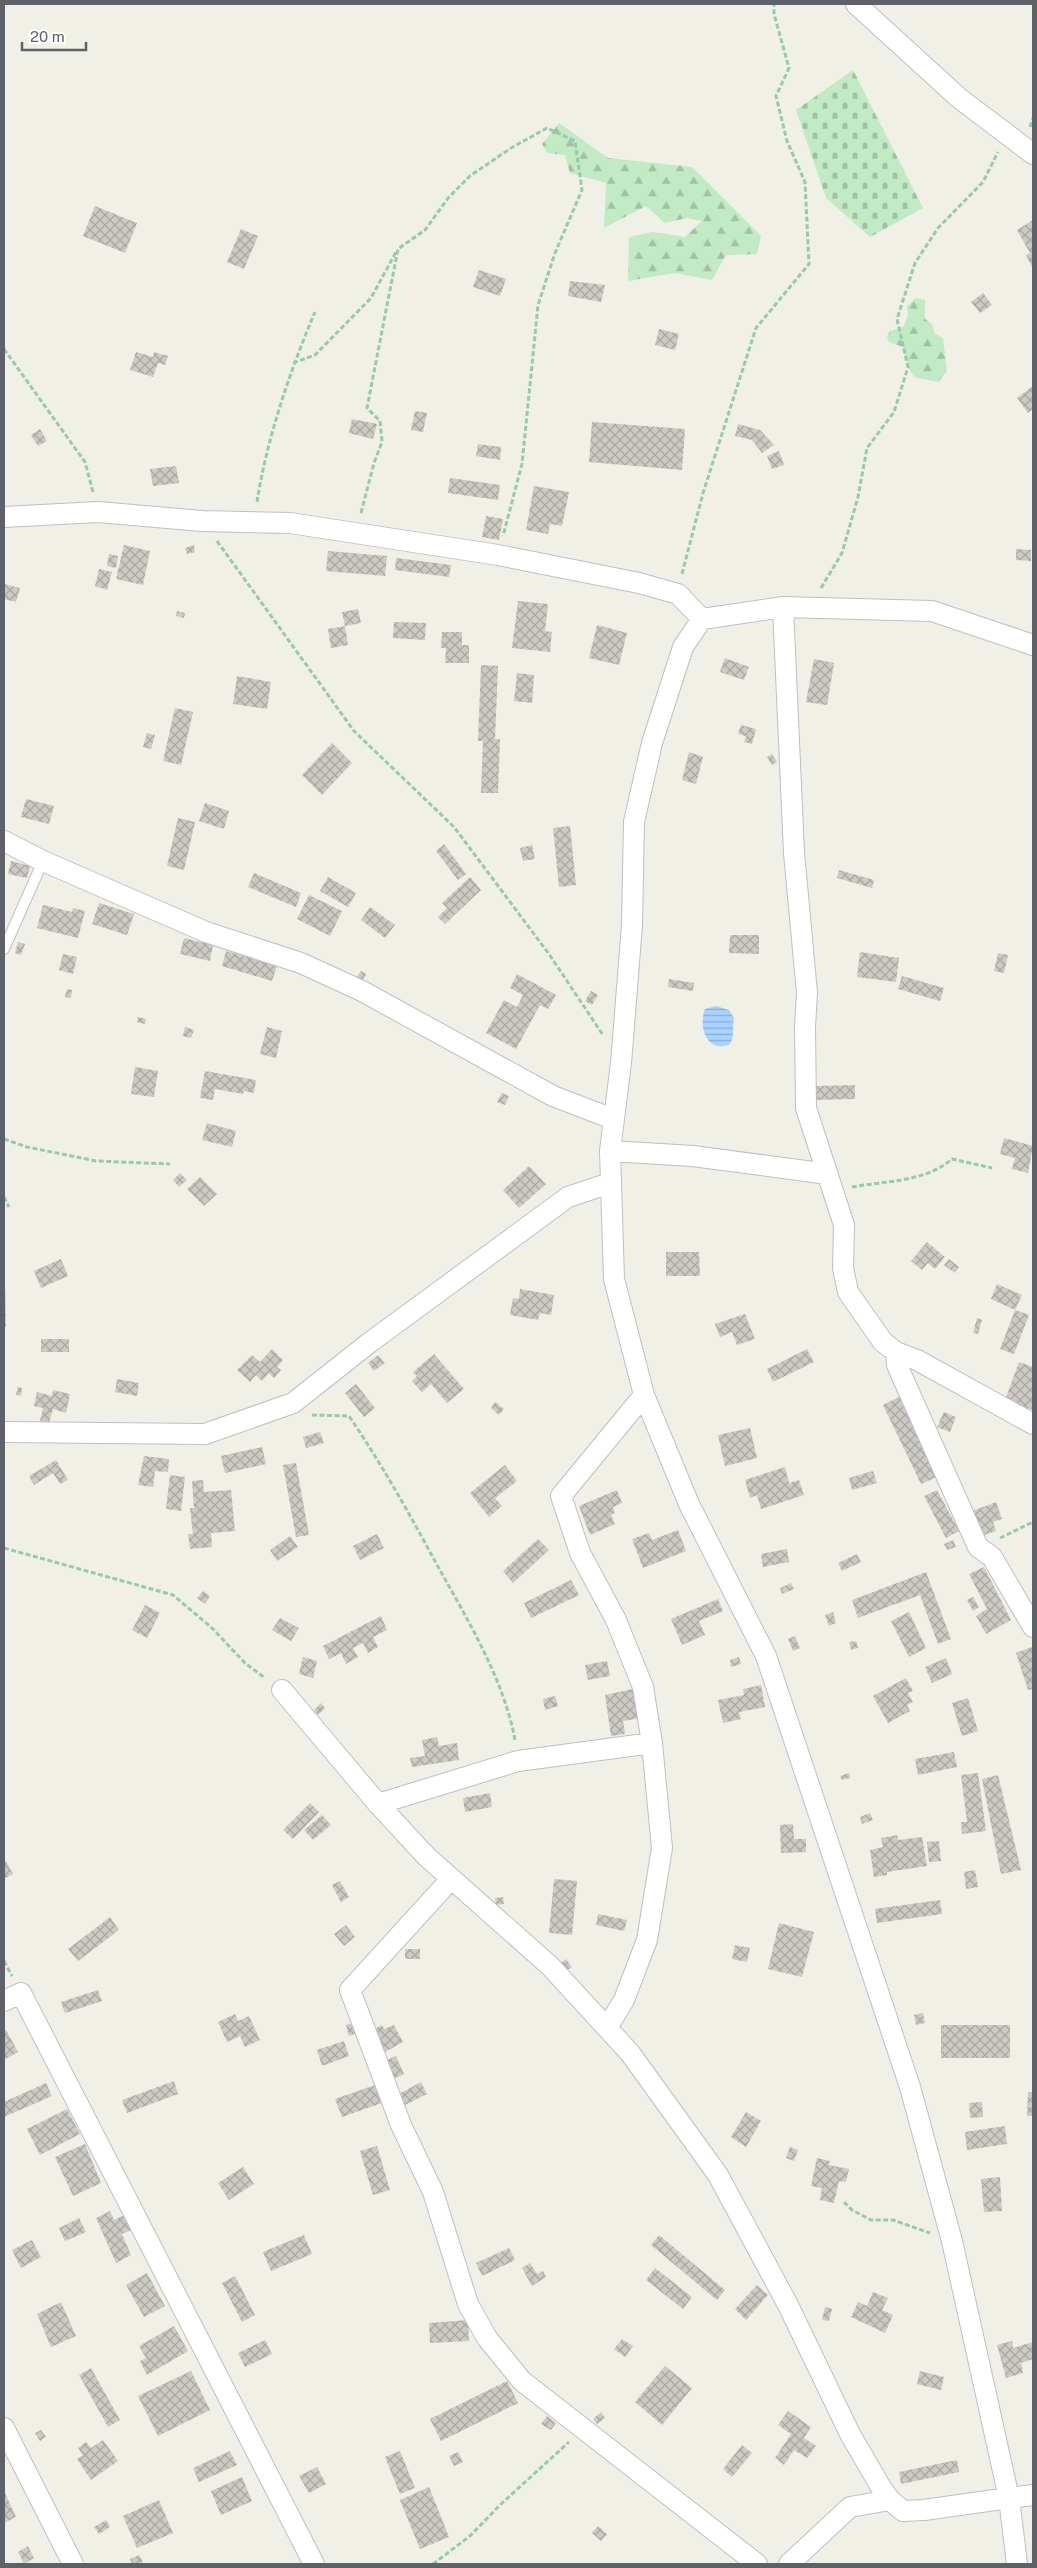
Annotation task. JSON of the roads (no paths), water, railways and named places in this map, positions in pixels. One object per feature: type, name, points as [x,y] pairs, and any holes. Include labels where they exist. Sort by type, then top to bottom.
[{"type":"street","points":[[856,4],[959,98],[1033,154]]},
{"type":"street","points":[[4,518],[98,512],[202,521],[290,523],[498,556],[639,583],[678,594],[702,619]]},
{"type":"street","points":[[783,607],[794,853],[807,993],[805,1027],[806,1108],[844,1225],[843,1268],[848,1292],[883,1342],[896,1352],[917,1360],[1033,1424]]},
{"type":"street","points":[[1017,2564],[1009,2498],[952,2241],[910,2087],[766,1656],[689,1504],[644,1395],[614,1279],[610,1151],[621,1063],[632,925],[634,822],[652,743],[682,647],[702,619],[783,607],[932,612],[1033,644]]},
{"type":"street","points":[[4,842],[43,862],[206,932],[301,963],[362,991],[553,1096],[613,1119]]},
{"type":"street","points":[[610,1151],[693,1156],[831,1182]]},
{"type":"street","points":[[4,1432],[205,1434],[293,1403],[368,1343],[568,1198],[610,1183]]},
{"type":"street","points":[[896,1352],[897,1365],[978,1547],[992,1557],[1033,1628]]},
{"type":"street","points":[[607,2028],[624,2000],[647,1940],[662,1848],[652,1743],[643,1687],[616,1620],[580,1553],[561,1496],[644,1395]]},
{"type":"street","points":[[282,1690],[378,1804],[426,1856],[550,1966],[630,2053],[718,2176],[788,2306],[850,2434],[890,2500],[903,2511],[924,2510],[1033,2495]]},
{"type":"street","points":[[378,1804],[518,1761],[652,1743]]},
{"type":"street","points":[[452,1879],[350,1990],[401,2125],[433,2192],[468,2304],[488,2338],[522,2381],[582,2430],[757,2564]]},
{"type":"street","points":[[4,2001],[21,1992],[314,2564]]},
{"type":"street","points":[[4,2428],[73,2564]]},
{"type":"street","points":[[788,2564],[850,2507],[890,2500]]},
{"type":"lane","points":[[4,950],[43,862]]},
{"type":"water","points":[[716,1006],[729,1010],[734,1018],[733,1035],[730,1044],[715,1045],[706,1037],[703,1023],[705,1009]]}]
